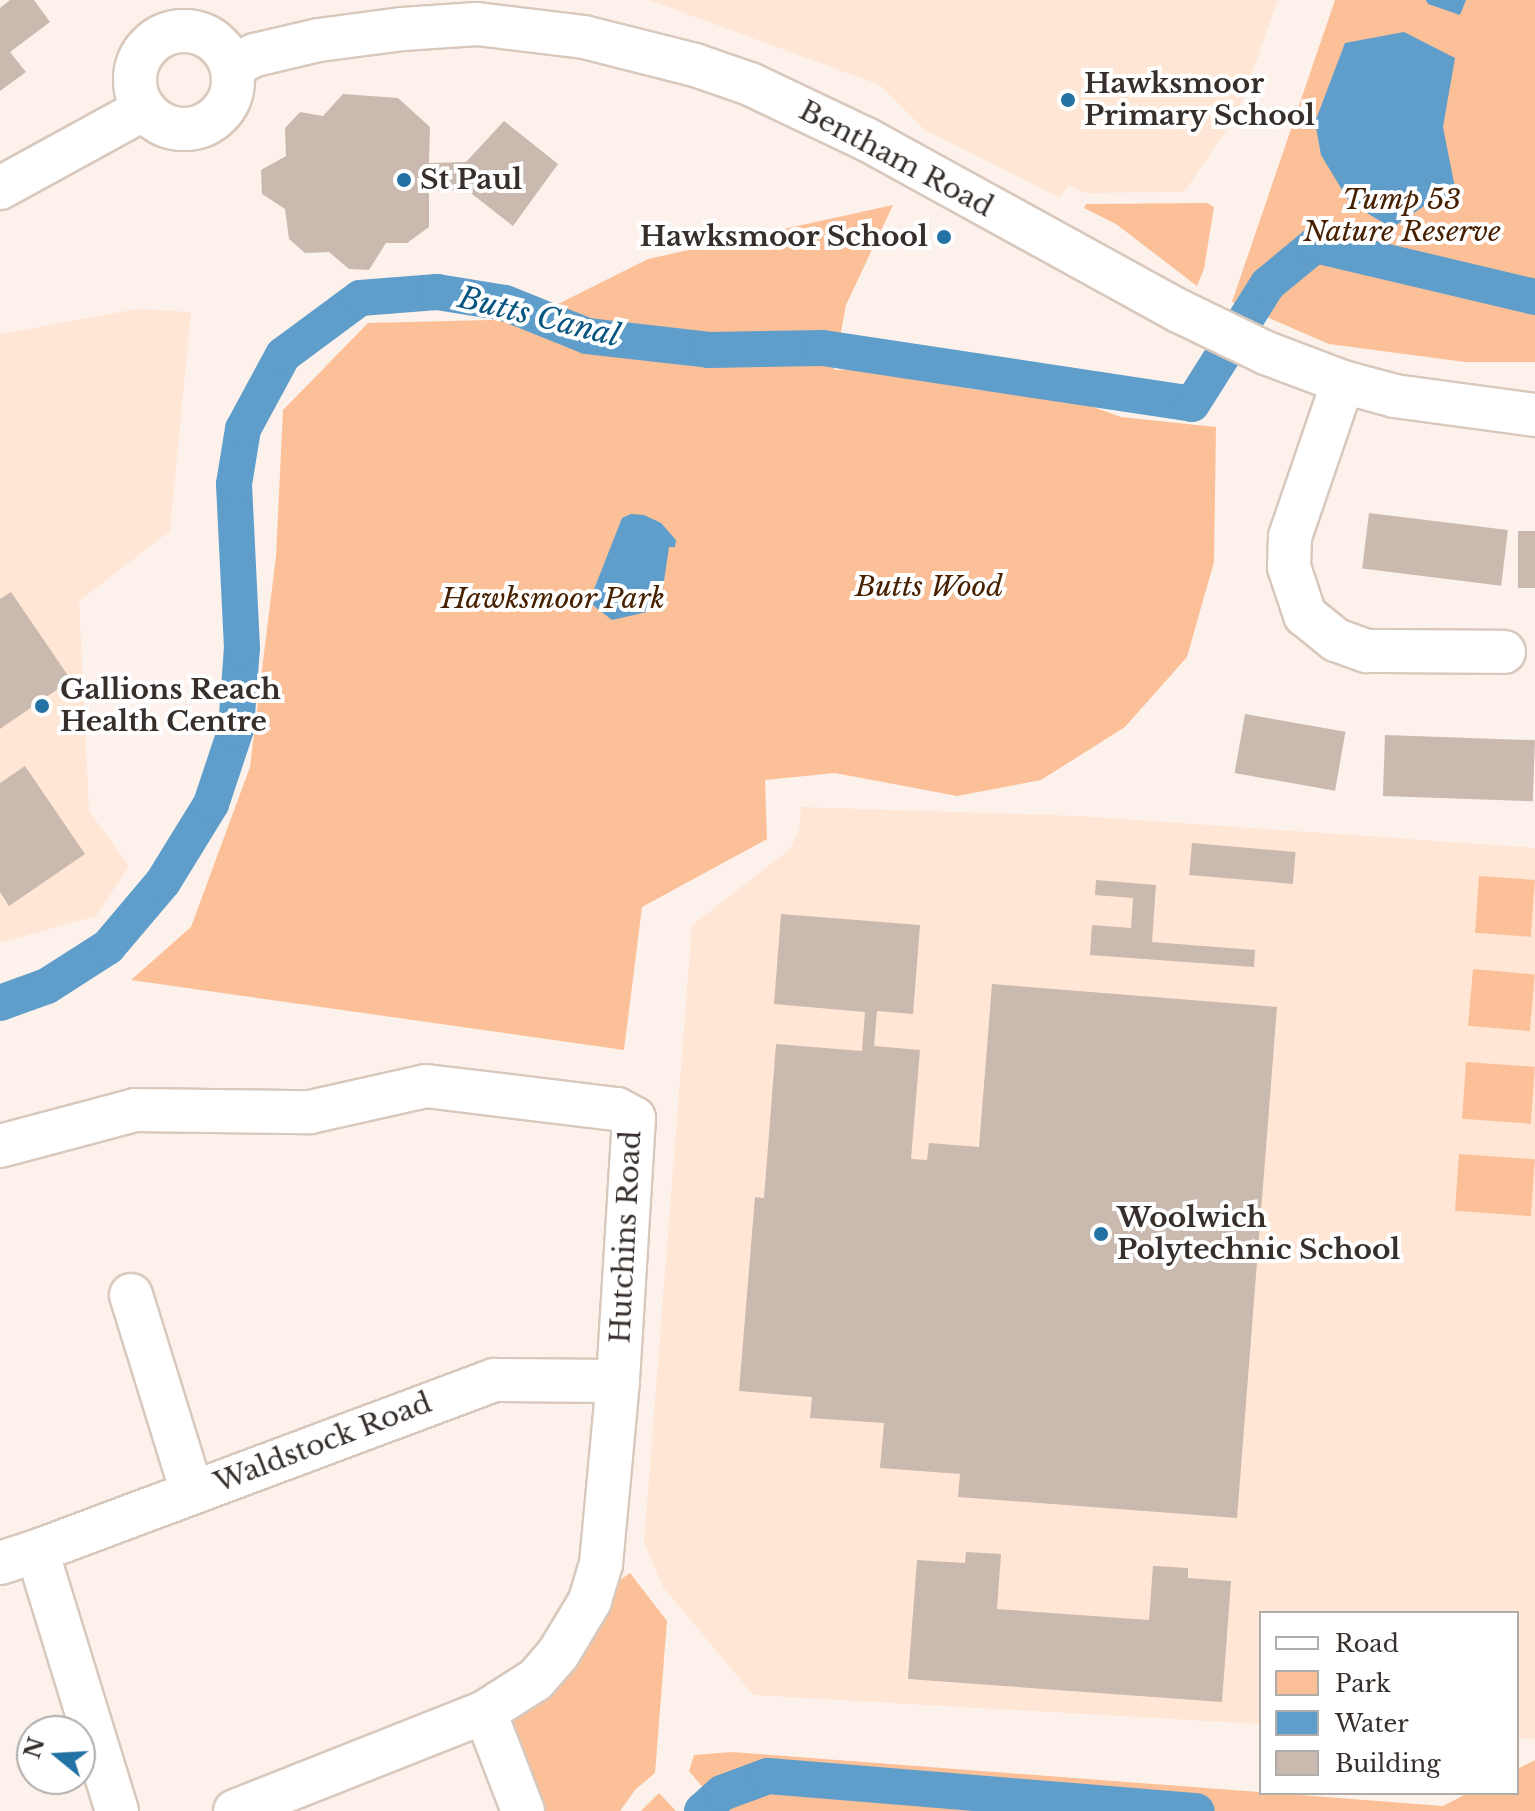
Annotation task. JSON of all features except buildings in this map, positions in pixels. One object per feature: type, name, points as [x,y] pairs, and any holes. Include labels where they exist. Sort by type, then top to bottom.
[{"type":"street","points":[[188,15],[221,46],[232,67],[234,89],[227,105],[212,121],[196,129],[179,130],[162,125],[144,109],[136,94],[134,76],[139,60],[157,38],[173,31],[188,15]]},
{"type":"street","name":"Bentham Road","points":[[232,67],[255,55],[319,40],[403,29],[477,24],[584,37],[681,61],[750,84],[866,139],[1179,311],[1266,353],[1343,382],[1395,396],[1535,415]]},
{"type":"street","points":[[0,188],[144,109]]},
{"type":"street","points":[[1343,382],[1290,537],[1289,567],[1305,615],[1336,640],[1367,651],[1504,652]]},
{"type":"street","name":"Hutchins Road","points":[[0,1146],[135,1110],[310,1112],[426,1086],[617,1109],[634,1118],[605,1537],[590,1601],[558,1654],[535,1680],[485,1712],[235,1811]]},
{"type":"street","points":[[131,1295],[192,1492]]},
{"type":"street","name":"Waldstock Road","points":[[117,1811],[18,1557],[494,1380],[618,1381]]},
{"type":"street","points":[[485,1712],[523,1811]]},
{"type":"shaded area","name":"Hawksmoor Primary School","points":[[649,0],[1278,0],[1237,115],[1184,192],[1085,193],[1068,185],[1060,198],[925,130],[880,85]]},
{"type":"shaded area","name":"Gallions Reach Health Centre","points":[[137,309],[191,312],[170,531],[79,601],[89,811],[129,866],[96,916],[0,943],[0,334]]},
{"type":"shaded area","name":"Woolwich Polytechnic School","points":[[801,807],[1080,816],[1535,848],[1535,1739],[1519,1738],[1519,1611],[1259,1611],[1259,1724],[753,1695],[663,1587],[644,1543],[692,925],[790,849],[799,831]]},
{"type":"green space","name":"Tump 53 Nature Reserve","points":[[1335,0],[1535,0],[1535,362],[1465,362],[1329,344],[1232,302]]},
{"type":"green space","points":[[1207,203],[1214,207],[1204,269],[1197,286],[1116,224],[1084,208],[1086,204]]},
{"type":"green space","name":"Hawksmoor Park","points":[[893,205],[846,305],[834,370],[874,368],[977,390],[1054,393],[1121,417],[1216,427],[1214,562],[1187,657],[1125,727],[1041,780],[957,796],[835,773],[765,780],[767,839],[642,907],[624,1050],[131,980],[191,927],[250,767],[276,556],[283,410],[368,323],[528,319],[648,259]]},
{"type":"green space","points":[[1479,876],[1535,880],[1531,937],[1475,933]]},
{"type":"green space","points":[[1473,969],[1535,974],[1530,1031],[1468,1026]]},
{"type":"green space","points":[[1466,1062],[1535,1067],[1531,1124],[1462,1119]]},
{"type":"green space","points":[[1459,1154],[1535,1159],[1531,1216],[1455,1211]]},
{"type":"green space","points":[[630,1573],[667,1621],[655,1773],[635,1790],[620,1811],[539,1811],[511,1724],[613,1585]]},
{"type":"green space","points":[[732,1752],[1259,1792],[1259,1795],[1443,1806],[1464,1795],[1519,1795],[1519,1768],[1535,1760],[1535,1811],[723,1811],[689,1771],[694,1755]]},
{"type":"green space","points":[[659,1793],[676,1811],[641,1811]]},
{"type":"water","points":[[1426,0],[1466,0],[1460,15],[1428,4]]},
{"type":"water","points":[[1404,32],[1455,58],[1443,127],[1457,198],[1424,206],[1392,228],[1350,203],[1321,155],[1315,122],[1345,43]]},
{"type":"water","points":[[631,514],[644,515],[661,523],[676,540],[675,547],[669,547],[660,609],[612,620],[589,602],[622,518]]},
{"type":"waterway","name":"Butts Canal","points":[[0,1003],[47,986],[108,947],[163,882],[211,804],[236,729],[242,648],[234,484],[243,429],[283,355],[360,298],[437,292],[505,303],[587,336],[709,350],[823,348],[1192,404],[1268,284],[1315,245],[1535,297]]},
{"type":"waterway","points":[[702,1811],[722,1793],[768,1776],[1197,1811]]},
{"type":"place","name":"Hawksmoor Primary School","points":[[1068,100]]},
{"type":"place","name":"St Paul","points":[[404,180]]},
{"type":"place","name":"Hawksmoor School","points":[[944,237]]},
{"type":"place","name":"Gallions Reach Health Centre","points":[[42,706]]},
{"type":"place","name":"Woolwich Polytechnic School","points":[[1101,1234]]},
{"type":"park label","name":"Butts Wood","points":[[929,587]]}]
